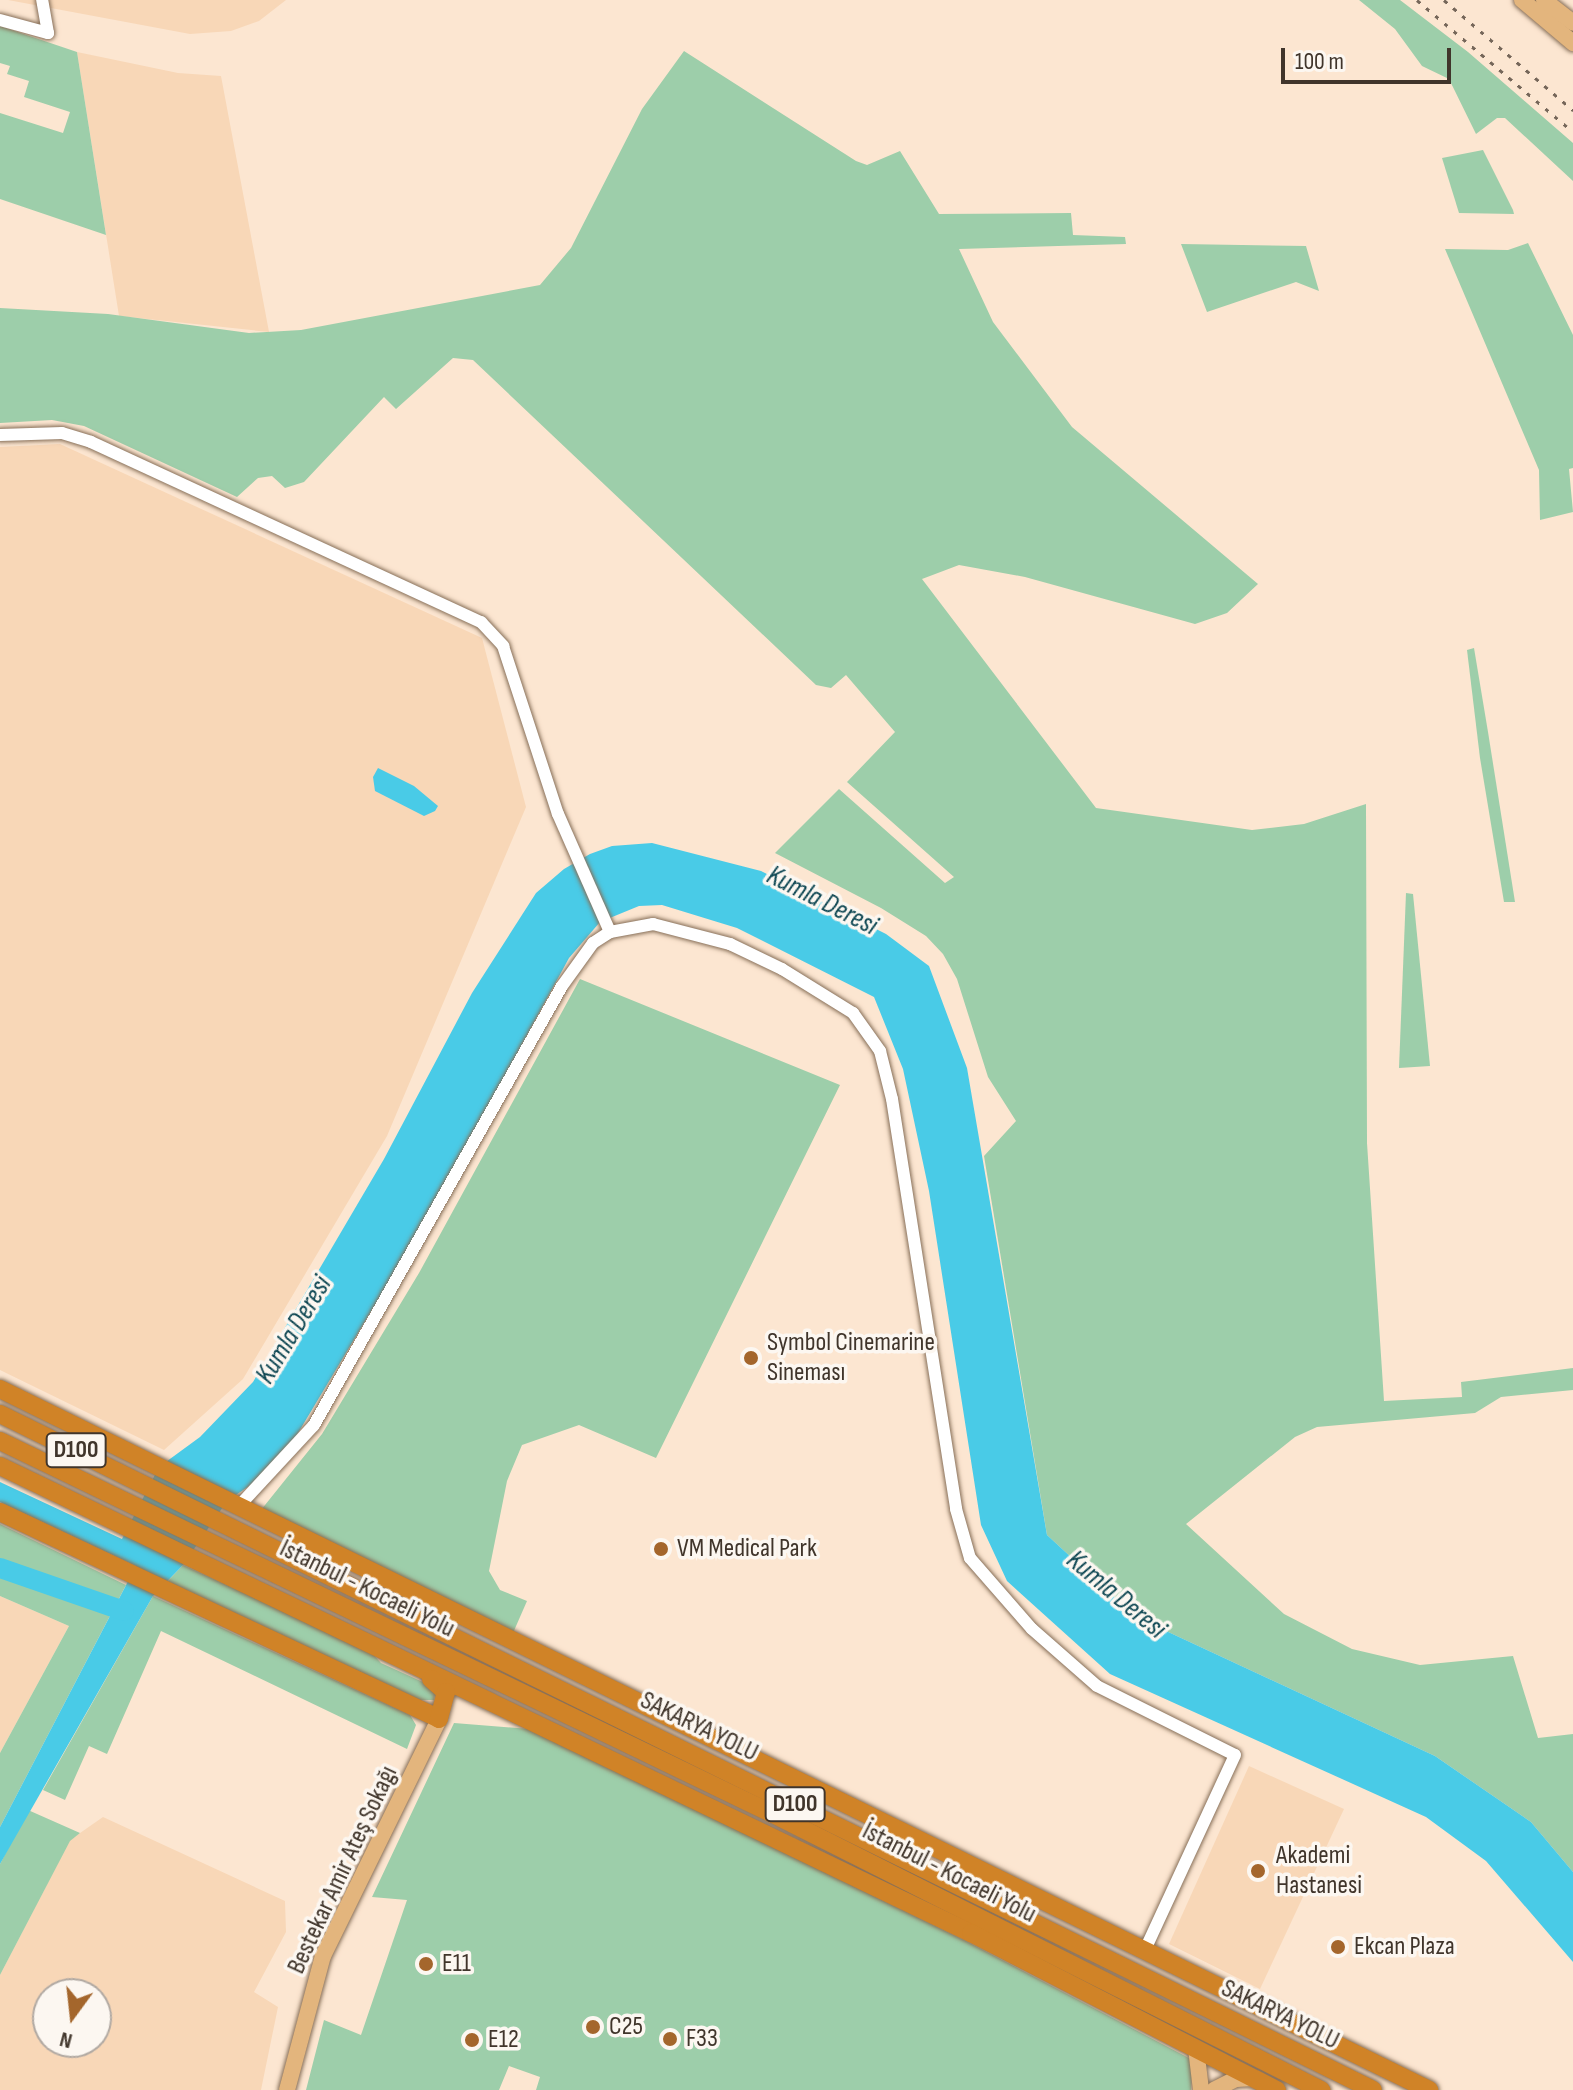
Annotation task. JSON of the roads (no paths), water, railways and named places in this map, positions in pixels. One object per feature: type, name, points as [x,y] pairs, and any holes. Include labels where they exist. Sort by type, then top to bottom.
[{"type":"highway","points":[[0,1392],[159,1467],[228,1508],[1429,2090]]},
{"type":"highway","points":[[0,1392],[133,1476]]},
{"type":"highway","name":"SAKARYA YOLU","points":[[0,1414],[152,1485],[228,1508],[1373,2090]]},
{"type":"highway","name":"D100","points":[[0,1441],[105,1491]]},
{"type":"highway","points":[[0,1457],[105,1491]]},
{"type":"highway","points":[[0,1466],[491,1700],[1277,2090]]},
{"type":"highway","name":"İstanbul - Kocaeli Yolu","points":[[105,1491],[787,1821],[1321,2090]]},
{"type":"highway","points":[[0,1512],[439,1719]]},
{"type":"highway","points":[[376,1646],[443,1686],[439,1719]]},
{"type":"highway","points":[[439,1719],[455,1702],[491,1700]]},
{"type":"main road","points":[[1522,0],[1573,43]]},
{"type":"main road","points":[[1544,0],[1573,23]]},
{"type":"main road","name":"Bestekar Amir Ateş Sokağı","points":[[287,2090],[323,1956],[439,1719]]},
{"type":"main road","points":[[1196,2048],[1201,2090]]},
{"type":"main road","points":[[1214,2090],[1236,2079],[1253,2078]]},
{"type":"street","points":[[0,20],[48,33],[42,0]]},
{"type":"street","points":[[0,435],[62,433],[91,442],[481,622],[503,646],[573,849],[609,929]]},
{"type":"street","points":[[228,1508],[314,1425],[582,955],[609,929],[653,924],[730,944],[828,995],[869,1031],[892,1099],[957,1512],[970,1558],[1032,1629],[1097,1686],[1235,1755],[1144,1952]]},
{"type":"water","points":[[378,768],[414,786],[438,806],[435,811],[424,816],[375,791],[373,777]]},
{"type":"water","name":"Kumla Deresi","points":[[652,843],[761,871],[886,934],[929,966],[967,1068],[1047,1535],[1136,1617],[1435,1756],[1531,1822],[1573,1872],[1573,1962],[1486,1861],[1426,1817],[1110,1674],[1007,1581],[981,1525],[929,1191],[903,1069],[874,997],[737,928],[662,905],[639,906],[600,922],[569,958],[430,1213],[295,1438],[255,1482],[227,1501],[183,1565],[153,1596],[0,1864],[0,1827],[136,1566],[0,1502],[0,1482],[122,1539],[159,1467],[200,1437],[253,1382],[384,1159],[472,993],[536,893],[564,869],[590,854],[612,846]]},
{"type":"waterway","points":[[0,1568],[124,1611]]},
{"type":"railway","points":[[1417,0],[1573,132]]},
{"type":"railway","points":[[1444,0],[1573,110]]},
{"type":"place","name":"Symbol Cinemarine Sineması","points":[[751,1358]]},
{"type":"place","name":"VM Medical Park","points":[[661,1549]]},
{"type":"place","name":"Akademi Hastanesi","points":[[1258,1871]]},
{"type":"place","name":"Ekcan Plaza","points":[[1338,1947]]},
{"type":"place","name":"E11","points":[[426,1964]]},
{"type":"place","name":"C25","points":[[593,2027]]},
{"type":"place","name":"F33","points":[[670,2039]]},
{"type":"place","name":"E12","points":[[472,2040]]}]
